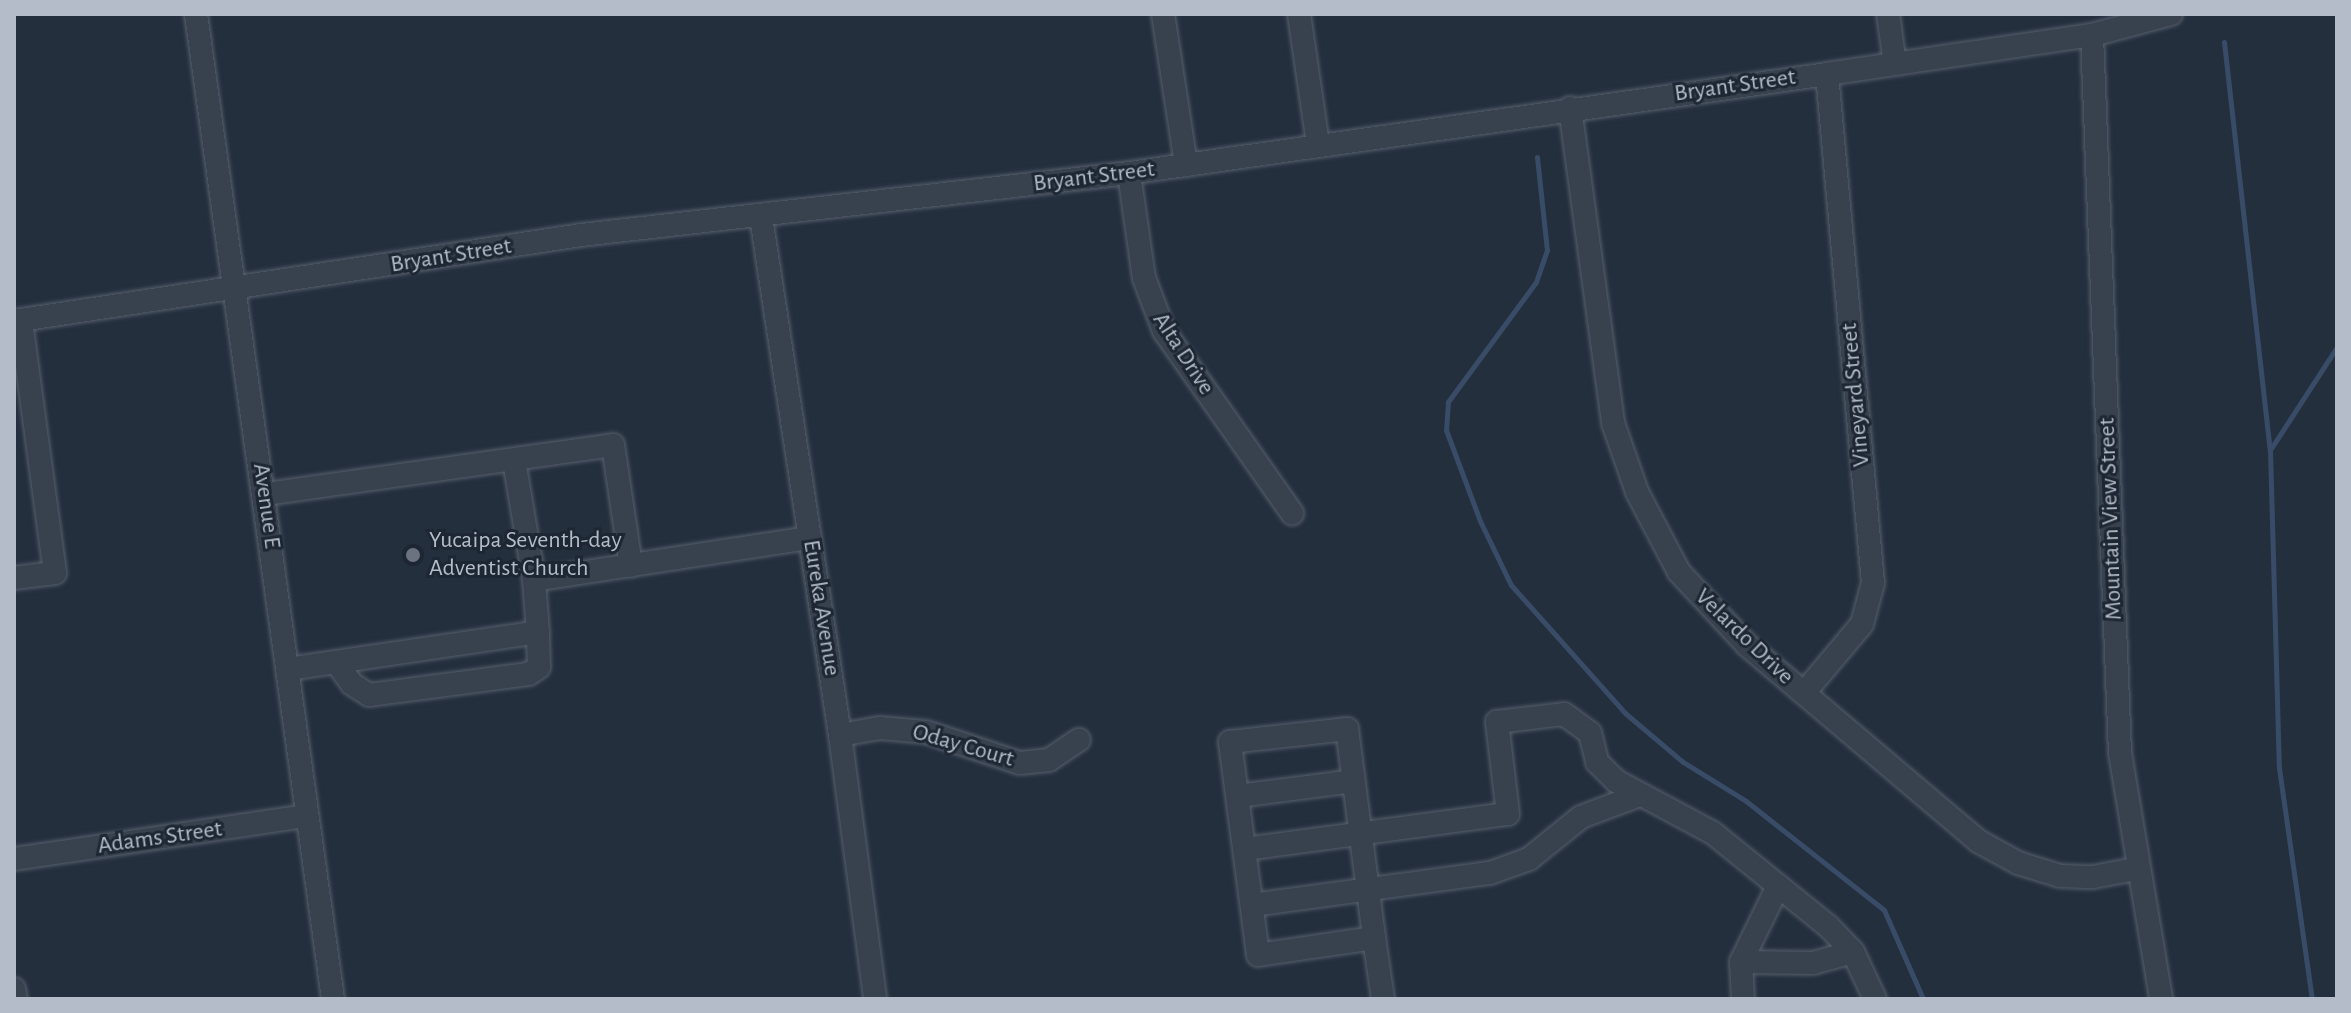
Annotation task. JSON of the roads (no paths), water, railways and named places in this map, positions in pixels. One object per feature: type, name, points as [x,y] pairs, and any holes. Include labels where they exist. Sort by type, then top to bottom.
[{"type":"street","name":"Avenue E","points":[[196,14],[238,291],[306,816],[333,999]]},
{"type":"street","points":[[1163,14],[1186,165]]},
{"type":"street","points":[[1299,14],[1318,145]]},
{"type":"street","points":[[1888,14],[1895,64]]},
{"type":"street","name":"Bryant Street","points":[[18,321],[238,291],[581,235],[1129,173],[1570,108],[1827,74],[2092,35],[2171,14]]},
{"type":"street","name":"Mountain View Street","points":[[2092,35],[2120,753],[2135,869],[2161,999]]},
{"type":"street","name":"Vineyard Street","points":[[1804,693],[1862,624],[1873,583],[1827,74]]},
{"type":"street","name":"Velardo Drive","points":[[1570,108],[1606,388],[1637,492],[1679,572],[1717,615],[1978,841],[2018,863],[2060,876],[2093,877],[2135,869]]},
{"type":"street","name":"Alta Drive","points":[[1129,173],[1144,278],[1158,319],[1292,513]]},
{"type":"street","name":"Eureka Avenue","points":[[761,217],[840,735],[875,999]]},
{"type":"street","points":[[14,578],[55,573],[18,321]]},
{"type":"street","points":[[265,494],[613,445],[631,566]]},
{"type":"street","points":[[336,662],[352,684],[369,695],[529,674],[539,667],[534,580],[505,462]]},
{"type":"street","points":[[534,580],[810,538]]},
{"type":"street","points":[[288,669],[538,632]]},
{"type":"street","points":[[1245,849],[1508,814],[1497,722],[1564,714],[1590,733],[1597,762],[1637,796],[1713,833],[1853,952],[1875,999]]},
{"type":"street","name":"Oday Court","points":[[840,735],[880,728],[926,732],[1020,763],[1049,760],[1079,740]]},
{"type":"street","points":[[1374,938],[1258,955],[1230,742],[1347,729],[1383,999]]},
{"type":"street","points":[[1238,796],[1353,781]]},
{"type":"street","points":[[1252,905],[1507,869],[1529,859],[1581,817],[1637,796]]},
{"type":"street","name":"Adams Street","points":[[14,859],[306,816]]},
{"type":"street","points":[[1743,999],[1741,962],[1778,886]]},
{"type":"street","points":[[1741,962],[1813,963],[1853,952]]},
{"type":"street","points":[[14,989],[16,999]]},
{"type":"waterway","points":[[2224,42],[2270,450],[2279,768],[2312,999]]},
{"type":"waterway","points":[[1537,157],[1547,250],[1536,282],[1448,402],[1446,430],[1480,521],[1511,585],[1625,713],[1683,762],[1746,801],[1884,910],[1923,999]]},
{"type":"waterway","points":[[2270,450],[2337,347]]},
{"type":"place","name":"Yucaipa Seventh-day Adventist Church","points":[[413,555]]}]
